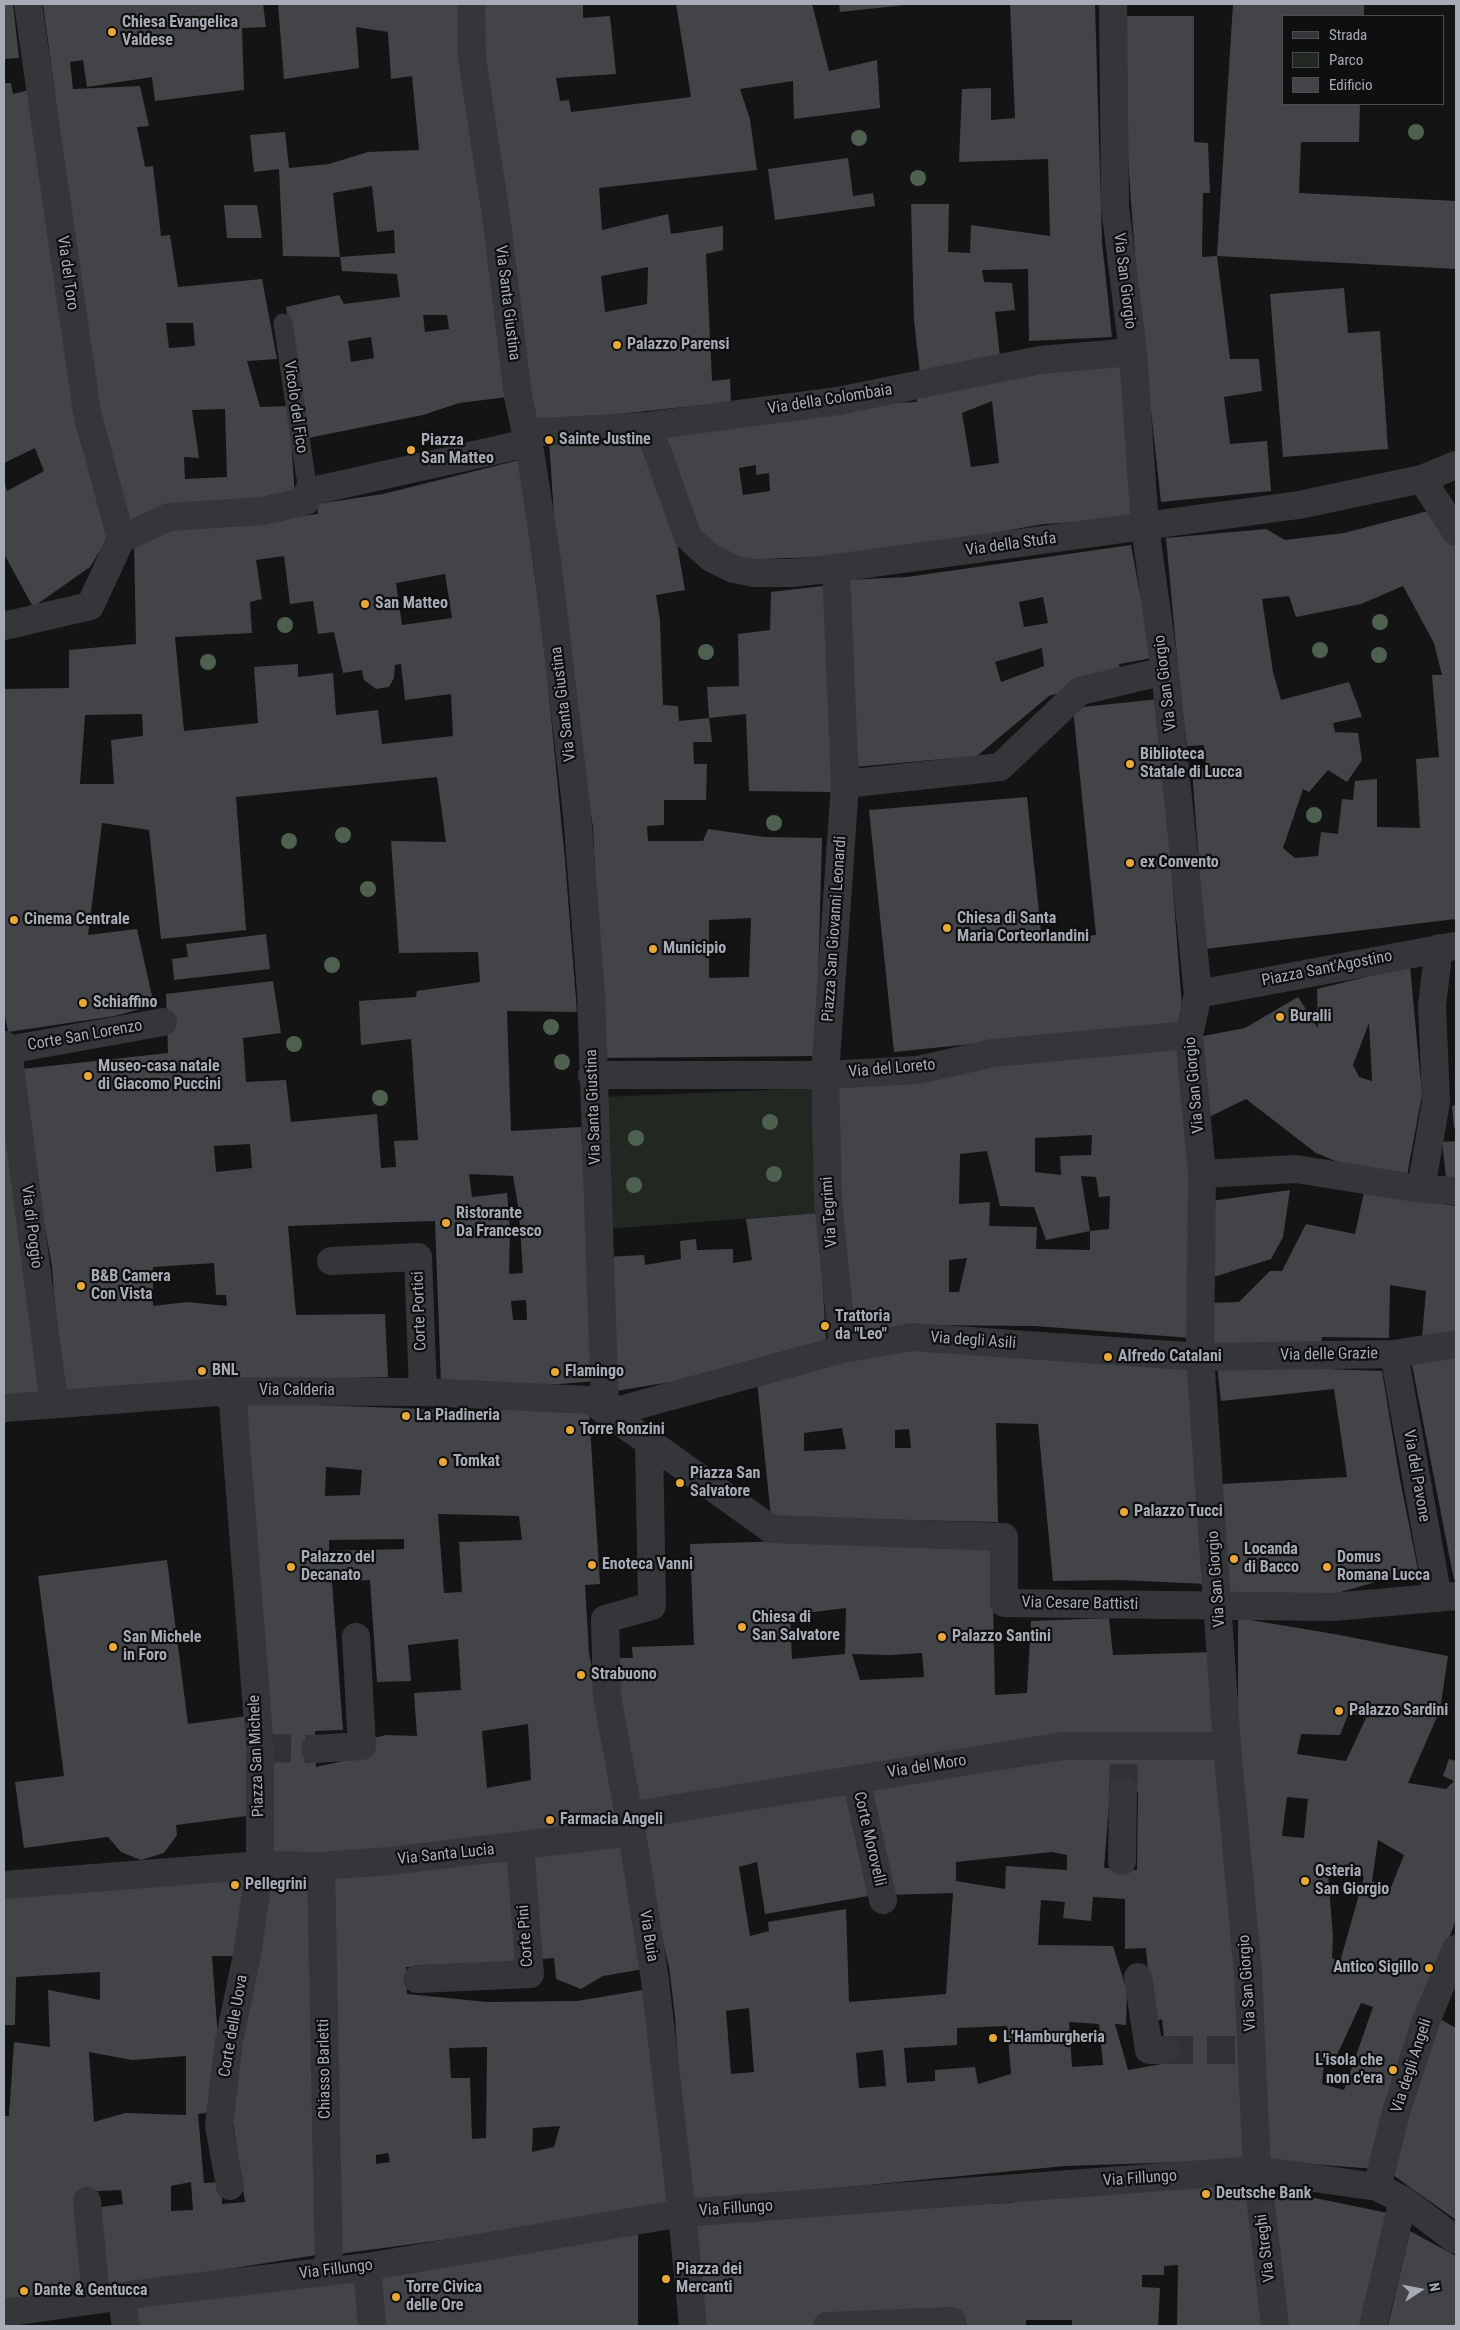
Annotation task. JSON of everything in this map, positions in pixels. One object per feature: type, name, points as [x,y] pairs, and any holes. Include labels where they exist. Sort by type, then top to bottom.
[{"type":"street","name":"Via del Toro","points":[[28,4],[87,412],[120,539]]},
{"type":"street","name":"Via Santa Giustina","points":[[471,4],[472,58],[497,223],[518,396],[527,438],[548,567],[577,814],[591,992],[601,1407]]},
{"type":"street","name":"Via San Giorgio","points":[[1113,4],[1115,207],[1133,352],[1145,527],[1165,671],[1198,994],[1189,1035],[1202,1174],[1200,1356],[1219,1607],[1227,1746],[1248,1973],[1246,2050],[1257,2170]]},
{"type":"street","name":"Via della Colombaia","points":[[308,492],[527,438],[648,426],[838,401],[1040,360],[1133,352]]},
{"type":"street","name":"Via della Stufa","points":[[648,426],[688,537],[711,558],[734,569],[754,573],[792,573],[836,568],[1299,505],[1422,479],[1456,465]]},
{"type":"street","points":[[1422,479],[1456,532]]},
{"type":"street","points":[[4,626],[90,606],[120,539],[169,516],[263,511],[306,501],[308,492]]},
{"type":"street","name":"Piazza San Giovanni Leonardi","points":[[825,1075],[845,784],[836,568]]},
{"type":"street","points":[[845,784],[1000,767],[1080,691],[1165,671]]},
{"type":"street","points":[[1421,1189],[1436,1102],[1432,1005],[1448,947]]},
{"type":"street","name":"Piazza Sant'Agostino","points":[[1198,994],[1448,947]]},
{"type":"street","name":"Corte San Lorenzo","points":[[6,1048],[163,1022]]},
{"type":"street","name":"Via del Loreto","points":[[592,1075],[825,1075],[918,1070],[992,1053],[1189,1035]]},
{"type":"street","name":"Via di Poggio","points":[[6,1048],[54,1404]]},
{"type":"street","name":"Via Tegrimi","points":[[825,1075],[828,1201],[842,1349]]},
{"type":"street","points":[[1202,1174],[1296,1169],[1421,1189],[1456,1191]]},
{"type":"street","name":"Corte Portici","points":[[331,1261],[418,1257],[423,1392]]},
{"type":"street","name":"Via degli Asili","points":[[601,1407],[750,1376],[842,1349],[912,1337],[1200,1356]]},
{"type":"street","name":"Via delle Grazie","points":[[1200,1356],[1394,1354],[1456,1344]]},
{"type":"street","name":"Via del Pavone","points":[[1394,1354],[1447,1597]]},
{"type":"street","name":"Via Calderia","points":[[4,1408],[232,1390],[423,1392],[601,1407]]},
{"type":"street","name":"Piazza San Michele","points":[[232,1390],[262,1748],[260,1865]]},
{"type":"street","points":[[601,1407],[649,1441]]},
{"type":"street","name":"Via Cesare Battisti","points":[[649,1441],[771,1529],[1004,1536],[1004,1604],[1333,1607],[1447,1597]]},
{"type":"street","name":"Via Buia","points":[[649,1441],[652,1606],[605,1619],[606,1696],[630,1824],[655,1980],[693,2326]]},
{"type":"street","points":[[315,1749],[362,1746],[356,1637]]},
{"type":"street","name":"Via del Moro","points":[[630,1824],[856,1779],[1062,1746],[1124,1750],[1227,1746]]},
{"type":"street","name":"Corte Morovelli","points":[[856,1779],[883,1900]]},
{"type":"street","points":[[1122,1861],[1123,1792]]},
{"type":"street","name":"Via Santa Lucia","points":[[260,1865],[321,1866],[390,1861],[520,1846],[630,1824]]},
{"type":"street","name":"Corte Pini","points":[[417,1979],[530,1974],[520,1846]]},
{"type":"street","points":[[4,1885],[260,1865]]},
{"type":"street","name":"Corte delle Uova","points":[[230,2186],[219,2126],[229,2042],[247,1954],[260,1865]]},
{"type":"street","name":"Chiasso Barletti","points":[[321,1866],[329,2272]]},
{"type":"street","name":"Via degli Angeli","points":[[1377,2187],[1398,2109],[1426,2021],[1456,1949]]},
{"type":"street","points":[[1138,1977],[1148,2050],[1166,2050]]},
{"type":"street","name":"Via Fillungo","points":[[4,2313],[108,2298],[367,2267],[682,2213],[1257,2170],[1377,2187],[1403,2200],[1456,2240]]},
{"type":"street","name":"Via Streghi","points":[[1257,2170],[1275,2326]]},
{"type":"street","points":[[1373,2326],[1403,2200]]},
{"type":"street","points":[[87,2201],[108,2298],[126,2326]]},
{"type":"street","points":[[367,2267],[372,2326]]},
{"type":"street","points":[[827,2326],[952,2321],[953,2326]]},
{"type":"lane","name":"Vicolo del Fico","points":[[283,323],[308,492]]},
{"type":"green space","points":[[811,1088],[818,1213],[608,1229],[603,1097]]},
{"type":"building","points":[[4,4],[13,4],[19,58],[4,59]]},
{"type":"building","points":[[43,4],[263,4],[266,27],[242,28],[244,90],[155,101],[152,77],[87,87],[83,60],[70,62],[73,89],[140,86],[149,126],[137,127],[145,167],[153,166],[161,236],[170,235],[178,287],[262,279],[277,359],[247,361],[260,407],[289,406],[295,498],[125,523],[98,426],[49,95],[55,94]],"holes":[[[166,323],[193,323],[195,346],[169,348]],[[225,409],[227,477],[185,479],[184,457],[199,458],[192,410]]]},
{"type":"building","points":[[278,4],[463,4],[470,89],[508,397],[459,403],[423,415],[308,438],[286,307],[339,295],[344,304],[400,297],[397,274],[342,271],[340,257],[283,256],[279,169],[254,172],[250,135],[285,132],[289,168],[329,164],[368,152],[419,150],[412,76],[391,79],[388,32],[356,27],[359,68],[284,79]],"holes":[[[372,186],[377,232],[394,230],[395,253],[340,257],[333,193]],[[423,315],[447,315],[449,329],[425,332]],[[371,337],[374,358],[351,362],[348,341]]]},
{"type":"building","points":[[481,4],[583,4],[583,18],[610,16],[616,74],[556,78],[560,101],[569,100],[571,112],[691,97],[676,4],[812,4],[829,71],[877,60],[880,108],[794,119],[793,81],[740,89],[750,119],[757,170],[599,188],[602,230],[668,214],[671,234],[723,226],[723,250],[706,254],[712,381],[730,379],[731,402],[534,423],[479,36]],"holes":[[[648,267],[647,304],[605,312],[601,276]]]},
{"type":"building","points":[[839,4],[905,4],[905,5],[840,12]]},
{"type":"building","points":[[1010,4],[1095,4],[1102,242],[1112,337],[1029,341],[1028,269],[982,270],[984,282],[1012,283],[1015,310],[995,312],[1001,366],[920,374],[914,320],[911,204],[949,204],[948,252],[970,253],[971,225],[1050,236],[1048,159],[959,162],[962,89],[991,88],[991,120],[1015,118]]},
{"type":"building","points":[[1233,4],[1364,4],[1364,15],[1282,15],[1282,105],[1360,105],[1359,142],[1301,142],[1299,193],[1456,201],[1456,269],[1217,256]]},
{"type":"building","points":[[1124,16],[1194,16],[1194,142],[1208,143],[1210,193],[1203,193],[1202,257],[1217,256],[1230,359],[1259,359],[1262,391],[1224,397],[1230,444],[1267,441],[1271,491],[1161,502],[1146,366],[1142,346],[1131,202],[1125,107]]},
{"type":"building","points":[[4,83],[11,83],[13,94],[29,90],[76,426],[109,536],[90,567],[33,607],[4,554],[4,480],[7,491],[44,471],[35,448],[4,463]]},
{"type":"building","points":[[848,158],[853,196],[873,193],[875,206],[775,220],[768,169]]},
{"type":"building","points":[[224,205],[257,205],[262,238],[227,238]]},
{"type":"building","points":[[1344,288],[1348,333],[1380,331],[1388,449],[1283,457],[1270,294]]},
{"type":"building","points":[[1124,361],[1133,519],[1044,524],[847,556],[733,560],[702,538],[659,428],[862,404],[917,402],[915,390]],"holes":[[[992,401],[999,463],[971,467],[962,413]],[[756,465],[756,475],[769,473],[770,491],[743,495],[739,468]]]},
{"type":"building","points":[[549,440],[651,441],[674,527],[685,590],[656,595],[660,620],[663,705],[678,706],[679,721],[709,718],[712,742],[693,742],[694,764],[707,764],[706,800],[664,800],[664,825],[647,826],[648,841],[703,841],[708,829],[764,837],[822,838],[816,1056],[603,1058],[593,827],[576,729],[555,531]],"holes":[[[751,918],[749,977],[709,978],[709,920]]]},
{"type":"building","points":[[519,460],[544,644],[565,860],[577,1012],[507,1011],[511,1131],[581,1127],[596,1381],[559,1384],[441,1385],[435,1221],[288,1226],[296,1315],[385,1314],[388,1377],[312,1379],[67,1395],[55,1308],[52,1266],[40,1202],[22,1069],[168,1053],[166,994],[273,981],[281,1033],[243,1038],[246,1082],[286,1080],[291,1122],[377,1114],[381,1168],[396,1167],[394,1141],[418,1140],[411,1039],[361,1045],[359,1001],[416,997],[417,991],[480,982],[478,952],[399,953],[391,841],[446,842],[437,777],[236,797],[246,930],[161,939],[149,830],[102,823],[88,935],[137,929],[154,1005],[115,1016],[8,1032],[4,1010],[4,689],[69,688],[69,650],[136,644],[134,543],[185,526],[318,514],[317,504],[383,494]],"holes":[[[284,556],[290,604],[313,601],[318,634],[334,632],[343,673],[362,670],[364,680],[376,689],[389,687],[394,678],[395,665],[401,664],[405,700],[451,694],[453,736],[382,744],[378,710],[336,715],[333,673],[298,677],[298,664],[254,667],[258,723],[184,731],[175,637],[252,633],[250,602],[262,599],[256,560]],[[445,574],[452,618],[402,625],[396,583]],[[142,714],[143,736],[111,740],[114,784],[80,784],[85,715]],[[250,1144],[252,1168],[216,1172],[214,1146]],[[469,1174],[513,1176],[519,1211],[523,1273],[509,1274],[510,1230],[507,1193],[472,1197]],[[214,1263],[216,1295],[226,1295],[227,1306],[187,1302],[153,1306],[153,1267]],[[526,1300],[527,1320],[513,1320],[511,1301]]]},
{"type":"building","points":[[1432,510],[1456,547],[1456,919],[1205,949],[1192,769],[1206,768],[1204,745],[1187,746],[1166,538],[1266,529],[1285,540],[1344,533]],"holes":[[[1403,586],[1434,643],[1442,675],[1432,675],[1439,757],[1416,759],[1420,828],[1377,827],[1377,779],[1355,781],[1353,800],[1342,799],[1338,834],[1321,832],[1318,856],[1295,858],[1283,848],[1303,789],[1309,792],[1328,770],[1347,782],[1362,760],[1358,733],[1335,732],[1333,723],[1362,717],[1349,682],[1281,700],[1273,672],[1262,599],[1289,596],[1296,617],[1361,604]]]},
{"type":"building","points":[[1131,545],[1152,658],[1119,664],[1121,674],[1049,696],[977,756],[854,767],[845,580],[907,577]],"holes":[[[1043,597],[1048,623],[1024,627],[1019,602]],[[1042,648],[1044,666],[1001,682],[995,662]]]},
{"type":"building","points":[[823,586],[833,697],[833,792],[749,791],[746,714],[709,718],[707,687],[739,686],[738,634],[770,630],[771,592]]},
{"type":"building","points":[[1159,699],[1183,1022],[894,1052],[869,810],[1027,797],[1042,941],[1096,935],[1073,708]]},
{"type":"building","points":[[266,934],[270,969],[174,980],[172,959],[188,957],[186,944]]},
{"type":"building","points":[[1410,966],[1422,1095],[1406,1181],[1359,1171],[1316,1153],[1246,1099],[1207,1118],[1198,1037],[1245,1028],[1298,997],[1318,1028],[1317,989]],"holes":[[[1369,1023],[1372,1081],[1359,1077],[1353,1065]]]},
{"type":"building","points":[[1177,1047],[1189,1170],[1191,1338],[1035,1326],[920,1325],[848,1331],[834,1085],[1002,1060]],"holes":[[[1092,1135],[1091,1155],[1060,1156],[1061,1175],[1035,1172],[1035,1138]],[[987,1151],[1000,1206],[1034,1207],[1046,1240],[1090,1231],[1090,1250],[1036,1249],[1037,1227],[989,1226],[990,1202],[959,1204],[960,1154]],[[1081,1176],[1096,1177],[1099,1197],[1110,1196],[1109,1229],[1090,1231]],[[967,1258],[959,1292],[949,1292],[949,1260]]]},
{"type":"building","points":[[1456,1105],[1456,1128],[1454,1128],[1452,1106]]},
{"type":"building","points":[[4,1113],[41,1398],[4,1403]]},
{"type":"building","points":[[1456,1141],[1456,1178],[1446,1177],[1442,1142]]},
{"type":"building","points":[[1290,1190],[1283,1237],[1271,1259],[1207,1279],[1211,1201]]},
{"type":"building","points":[[1364,1192],[1456,1206],[1456,1333],[1422,1337],[1426,1291],[1390,1285],[1389,1338],[1322,1337],[1321,1351],[1209,1349],[1208,1303],[1239,1302],[1270,1271],[1282,1271],[1306,1224],[1355,1234]]},
{"type":"building","points":[[818,1213],[826,1339],[743,1370],[610,1392],[605,1257],[644,1255],[645,1265],[681,1259],[680,1241],[696,1239],[697,1250],[733,1249],[733,1263],[752,1260],[746,1219]]},
{"type":"building","points":[[897,1347],[1193,1364],[1207,1584],[1119,1580],[1053,1581],[1038,1424],[996,1423],[998,1522],[771,1517],[757,1381]],"holes":[[[842,1428],[846,1449],[804,1451],[804,1433]],[[909,1429],[911,1448],[895,1448],[895,1430]]]},
{"type":"building","points":[[1456,1357],[1456,1579],[1454,1580],[1411,1360]]},
{"type":"building","points":[[1217,1365],[1382,1371],[1399,1474],[1418,1570],[1330,1595],[1228,1598],[1221,1484],[1347,1477],[1334,1389],[1221,1401]]},
{"type":"building","points":[[239,1402],[450,1410],[589,1410],[600,1584],[585,1585],[589,1653],[621,1821],[493,1841],[264,1858],[247,1816],[176,1825],[177,1835],[164,1853],[141,1860],[121,1852],[108,1837],[24,1848],[15,1782],[64,1776],[38,1576],[167,1560],[188,1724],[262,1714]],"holes":[[[326,1467],[362,1470],[360,1495],[325,1496]],[[438,1514],[519,1516],[522,1540],[459,1542],[462,1592],[444,1593]],[[404,1539],[404,1549],[329,1551],[329,1540]],[[370,1580],[377,1682],[411,1681],[408,1645],[458,1639],[461,1690],[414,1693],[417,1736],[386,1735],[369,1739],[366,1756],[316,1767],[315,1731],[343,1730],[332,1582]],[[528,1724],[531,1780],[487,1788],[482,1731]]]},
{"type":"building","points":[[787,1541],[992,1549],[995,1695],[1027,1693],[1031,1621],[1109,1618],[1113,1655],[1216,1652],[1221,1735],[632,1807],[615,1658],[633,1658],[632,1647],[694,1645],[690,1544]],"holes":[[[846,1608],[845,1654],[792,1659],[790,1615]],[[922,1653],[924,1677],[860,1680],[852,1654],[890,1655]]]},
{"type":"building","points":[[1238,1618],[1448,1656],[1440,1710],[1408,1783],[1446,1789],[1454,1781],[1443,1776],[1449,1759],[1456,1761],[1456,1920],[1417,2022],[1375,2169],[1261,2160],[1238,1793]],"holes":[[[1349,1712],[1366,1718],[1346,1761],[1297,1754],[1301,1734],[1340,1735]],[[1287,1797],[1308,1799],[1304,1838],[1282,1836]],[[1378,1840],[1404,1855],[1390,1890],[1372,1881]],[[1328,1872],[1364,1877],[1340,1962],[1332,1958],[1333,1938]],[[1361,2003],[1373,2007],[1344,2090],[1322,2084],[1325,2053],[1337,2055]]]},
{"type":"building","points":[[1057,1755],[1223,1755],[1245,2160],[1065,2166],[691,2202],[669,1967],[653,1901],[639,1822],[846,1789],[874,1895],[765,1914],[757,1862],[739,1867],[750,1936],[769,1931],[768,1922],[846,1909],[849,2002],[946,1994],[953,1893],[885,1895],[865,1785]],"holes":[[[1110,1792],[1138,1792],[1137,1870],[1104,1868]],[[1052,1852],[1067,1855],[1067,1870],[1006,1866],[1005,1889],[956,1881],[956,1862]],[[1093,1897],[1125,1899],[1125,1949],[1146,1948],[1153,2023],[1162,2019],[1167,2063],[1128,2070],[1115,2024],[1126,2025],[1127,1991],[1113,1946],[1038,1945],[1041,1900],[1065,1902],[1063,1918],[1091,1921]],[[749,2008],[754,2072],[731,2074],[726,2011]],[[1069,2022],[1099,2024],[1103,2065],[1072,2067]],[[1007,2026],[1011,2074],[978,2084],[975,2067],[935,2070],[935,2081],[907,2083],[904,2048],[957,2045],[957,2028]],[[883,2050],[886,2086],[859,2088],[856,2053]]]},
{"type":"building","points":[[628,1844],[649,1968],[603,1976],[581,1989],[556,1979],[554,1958],[513,1962],[406,1967],[407,1994],[487,2002],[577,2001],[655,1988],[678,2208],[339,2254],[328,1877]],"holes":[[[487,2047],[486,2138],[472,2139],[470,2078],[451,2078],[449,2048]],[[560,2126],[554,2147],[532,2152],[533,2128]],[[388,2153],[390,2162],[376,2164],[376,2155]]]},
{"type":"building","points":[[249,1876],[242,1956],[212,1956],[219,2053],[213,2112],[198,2114],[204,2183],[222,2182],[222,2204],[245,2202],[232,2115],[264,1879],[307,1878],[316,2026],[323,2254],[108,2288],[94,2208],[123,2204],[121,2190],[77,2192],[81,2207],[89,2293],[4,2305],[4,2116],[9,2116],[14,2042],[50,2047],[48,1990],[100,2000],[100,1972],[16,1977],[15,2025],[4,2025],[4,1890]],"holes":[[[89,2052],[132,2060],[186,2056],[186,2115],[125,2113],[94,2122]],[[191,2182],[193,2210],[171,2211],[171,2186]]]},
{"type":"building","points":[[1440,2019],[1456,2028],[1456,2220],[1386,2170]]},
{"type":"building","points":[[1251,2180],[1263,2326],[1177,2326],[1178,2265],[1164,2266],[1164,2275],[1142,2275],[1142,2287],[1160,2288],[1158,2326],[1072,2326],[1072,2320],[1026,2320],[1026,2326],[698,2326],[687,2222],[903,2207],[1008,2203],[1066,2195]]},
{"type":"building","points":[[1271,2189],[1388,2213],[1360,2326],[1282,2326]]},
{"type":"building","points":[[1410,2231],[1456,2256],[1456,2326],[1388,2326]]},
{"type":"building","points":[[638,2232],[638,2326],[384,2326],[377,2278]]},
{"type":"building","points":[[361,2280],[365,2326],[135,2326],[131,2304]]},
{"type":"tunnel","points":[[263,1748],[315,1749]]},
{"type":"tunnel","points":[[1123,1792],[1124,1755]]},
{"type":"tunnel","points":[[1165,2050],[1240,2050]]},
{"type":"place","name":"Chiesa Evangelica Valdese","points":[[112,32]]},
{"type":"place","name":"Palazzo Parensi","points":[[617,345]]},
{"type":"place","name":"Sainte Justine","points":[[549,440]]},
{"type":"place","name":"Piazza San Matteo","points":[[411,450]]},
{"type":"place","name":"San Matteo","points":[[365,604]]},
{"type":"place","name":"Biblioteca Statale di Lucca","points":[[1130,764]]},
{"type":"place","name":"ex Convento","points":[[1130,863]]},
{"type":"place","name":"Cinema Centrale","points":[[14,920]]},
{"type":"place","name":"Chiesa di Santa Maria Corteorlandini","points":[[947,928]]},
{"type":"place","name":"Municipio","points":[[653,949]]},
{"type":"place","name":"Schiaffino","points":[[83,1003]]},
{"type":"place","name":"Buralli","points":[[1280,1017]]},
{"type":"place","name":"Museo-casa natale di Giacomo Puccini","points":[[88,1076]]},
{"type":"place","name":"Ristorante Da Francesco","points":[[446,1223]]},
{"type":"place","name":"B&B Camera Con Vista","points":[[81,1286]]},
{"type":"place","name":"Trattoria da \"Leo\"","points":[[825,1326]]},
{"type":"place","name":"Alfredo Catalani","points":[[1108,1357]]},
{"type":"place","name":"BNL","points":[[202,1371]]},
{"type":"place","name":"Flamingo","points":[[555,1372]]},
{"type":"place","name":"La Piadineria","points":[[406,1416]]},
{"type":"place","name":"Torre Ronzini","points":[[570,1430]]},
{"type":"place","name":"Tomkat","points":[[443,1462]]},
{"type":"place","name":"Piazza San Salvatore","points":[[680,1483]]},
{"type":"place","name":"Palazzo Tucci","points":[[1124,1512]]},
{"type":"place","name":"Locanda di Bacco","points":[[1234,1559]]},
{"type":"place","name":"Enoteca Vanni","points":[[592,1565]]},
{"type":"place","name":"Palazzo del Decanato","points":[[291,1567]]},
{"type":"place","name":"Domus Romana Lucca","points":[[1327,1567]]},
{"type":"place","name":"Chiesa di San Salvatore","points":[[742,1627]]},
{"type":"place","name":"Palazzo Santini","points":[[942,1637]]},
{"type":"place","name":"San Michele in Foro","points":[[113,1647]]},
{"type":"place","name":"Strabuono","points":[[581,1675]]},
{"type":"place","name":"Palazzo Sardini","points":[[1339,1711]]},
{"type":"place","name":"Farmacia Angeli","points":[[550,1820]]},
{"type":"place","name":"Osteria San Giorgio","points":[[1305,1881]]},
{"type":"place","name":"Pellegrini","points":[[235,1885]]},
{"type":"place","name":"Antico Sigillo","points":[[1429,1968]]},
{"type":"place","name":"L’Hamburgheria","points":[[993,2038]]},
{"type":"place","name":"L'isola che non c'era","points":[[1393,2070]]},
{"type":"place","name":"Deutsche Bank","points":[[1206,2194]]},
{"type":"place","name":"Piazza dei Mercanti","points":[[666,2279]]},
{"type":"place","name":"Dante & Gentucca","points":[[24,2291]]},
{"type":"place","name":"Torre Civica delle Ore","points":[[396,2297]]}]
